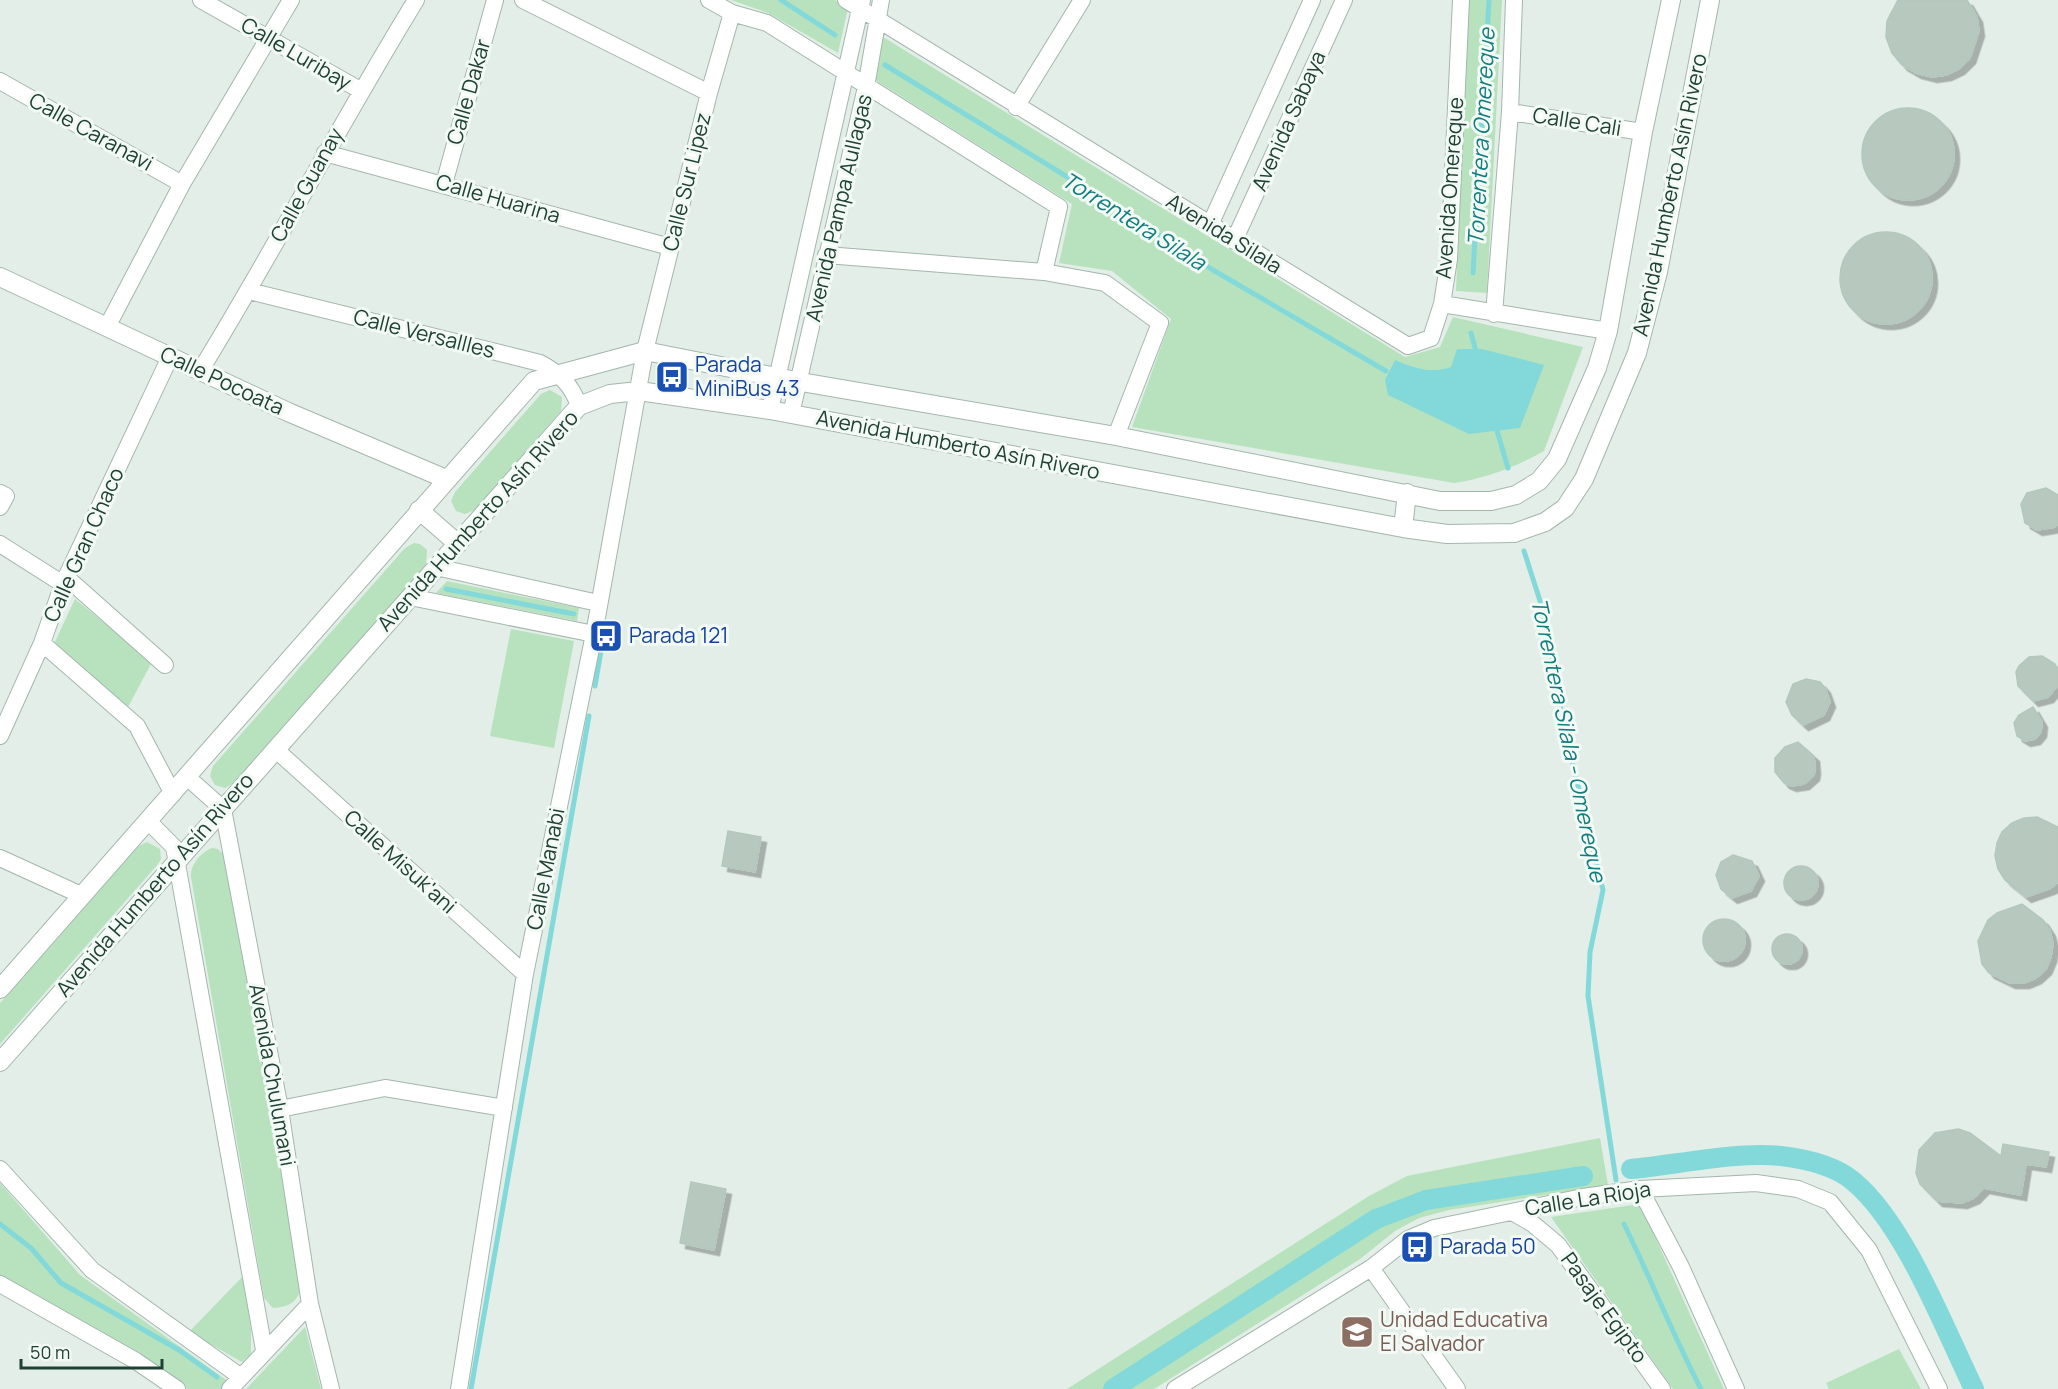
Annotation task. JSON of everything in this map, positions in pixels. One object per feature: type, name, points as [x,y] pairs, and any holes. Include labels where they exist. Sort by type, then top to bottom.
[{"type":"street","name":"Calle Luribay","points":[[201,0],[360,90]]},
{"type":"street","points":[[107,327],[182,184],[270,39],[291,0]]},
{"type":"street","name":"Calle Guanay","points":[[200,371],[249,291],[360,90],[416,0]]},
{"type":"street","name":"Calle Dakar","points":[[444,184],[495,0]]},
{"type":"street","points":[[524,0],[709,93]]},
{"type":"street","points":[[709,0],[732,13],[767,23],[1059,207],[1044,272]]},
{"type":"street","name":"Avenida Pampa Aullagas","points":[[792,414],[801,382],[826,255],[866,87],[881,0]]},
{"type":"street","points":[[1016,107],[1082,0]]},
{"type":"street","name":"Avenida Sabaya","points":[[1210,225],[1312,0]]},
{"type":"street","name":"Avenida Sabaya","points":[[1234,241],[1344,0]]},
{"type":"street","name":"Avenida Omereque","points":[[1442,304],[1449,259],[1461,0]]},
{"type":"street","points":[[1494,314],[1510,112],[1514,0]]},
{"type":"street","name":"Avenida Humberto Asín Rivero","points":[[0,989],[534,381],[558,373],[645,351],[801,382],[1116,436],[1440,501],[1491,501],[1516,495],[1539,481],[1557,459],[1597,368],[1608,331],[1643,132],[1671,0]]},
{"type":"street","name":"Avenida Humberto Asín Rivero","points":[[0,1062],[579,406],[610,394],[639,391],[770,410],[1403,528],[1456,534],[1514,533],[1545,522],[1565,508],[1584,478],[1637,353],[1658,272],[1710,0]]},
{"type":"street","name":"Avenida Pampa Aullagas","points":[[770,410],[846,72],[856,3]]},
{"type":"street","name":"Avenida Silala","points":[[856,3],[877,20],[1016,107],[1408,346],[1431,338],[1442,304]]},
{"type":"street","name":"Calle Sur Lipez","points":[[645,351],[709,93],[732,13]]},
{"type":"street","name":"Calle Caranavi","points":[[0,81],[182,184]]},
{"type":"street","name":"Calle Cali","points":[[1510,112],[1643,132]]},
{"type":"street","name":"Calle Huarina","points":[[325,153],[670,247]]},
{"type":"street","points":[[826,255],[1044,272],[1105,283],[1160,323],[1116,436]]},
{"type":"street","name":"Calle Pocoata","points":[[0,277],[288,412],[446,479]]},
{"type":"street","name":"Calle Versallles","points":[[249,291],[540,363],[558,373],[575,394],[579,406]]},
{"type":"street","points":[[1442,304],[1608,331]]},
{"type":"street","name":"Calle Manabi","points":[[459,1389],[525,974],[594,634],[645,351]]},
{"type":"street","name":"Calle Gran Chaco","points":[[0,736],[42,643],[64,580],[170,357]]},
{"type":"street","points":[[0,493],[6,496],[0,507]]},
{"type":"street","points":[[1403,528],[1407,494]]},
{"type":"street","points":[[419,510],[458,544]]},
{"type":"street","points":[[0,544],[64,580],[165,665]]},
{"type":"street","points":[[436,567],[598,603]]},
{"type":"street","points":[[411,597],[594,634]]},
{"type":"street","points":[[42,643],[136,726],[172,794]]},
{"type":"street","name":"Calle Misuk'ani","points":[[275,749],[525,974]]},
{"type":"street","points":[[188,777],[223,808]]},
{"type":"street","name":"Avenida Chulumani","points":[[223,808],[280,1109],[310,1304],[331,1389]]},
{"type":"street","points":[[148,821],[174,847],[177,859],[264,1350]]},
{"type":"street","points":[[0,858],[81,896]]},
{"type":"street","points":[[280,1109],[385,1088],[504,1108]]},
{"type":"street","points":[[0,1169],[92,1270],[236,1383],[264,1350],[310,1304]]},
{"type":"street","name":"Calle La Rioja","points":[[1175,1389],[1371,1268],[1408,1239],[1434,1228],[1640,1189],[1756,1183],[1797,1189],[1830,1202],[1869,1250],[1940,1389]]},
{"type":"street","points":[[1640,1189],[1681,1267],[1736,1389]]},
{"type":"street","name":"Pasaje Egipto","points":[[1512,1212],[1533,1224],[1557,1245],[1662,1389]]},
{"type":"street","points":[[1371,1268],[1457,1389]]},
{"type":"street","points":[[0,1284],[136,1361],[177,1389]]},
{"type":"green space","points":[[731,0],[835,0],[848,8],[838,53],[768,13]]},
{"type":"green space","points":[[1468,0],[1502,0],[1487,293],[1456,291]]},
{"type":"green space","points":[[883,37],[1405,357],[1440,347],[1453,317],[1583,347],[1544,451],[1500,471],[1454,483],[1132,427],[1171,319],[1112,271],[1059,263],[1072,204],[875,80]]},
{"type":"green space","points":[[550,390],[562,397],[561,411],[475,510],[465,514],[456,511],[451,501],[455,492],[541,394]]},
{"type":"green space","points":[[414,543],[420,544],[427,550],[426,565],[234,783],[225,788],[215,785],[210,776],[213,766],[405,548]]},
{"type":"green space","points":[[447,581],[579,608],[577,621],[436,593]]},
{"type":"green space","points":[[75,599],[152,662],[128,707],[54,644]]},
{"type":"green space","points":[[511,629],[574,641],[554,748],[490,736]]},
{"type":"green space","points":[[147,842],[160,849],[161,859],[158,864],[0,1044],[0,1003],[137,847]]},
{"type":"green space","points":[[212,848],[218,849],[226,857],[301,1288],[294,1301],[273,1308],[264,1298],[191,877],[192,868],[197,860]]},
{"type":"green space","points":[[1600,1138],[1608,1185],[1449,1210],[1419,1218],[1395,1231],[1360,1259],[1154,1389],[1067,1389],[1369,1196],[1407,1176]]},
{"type":"green space","points":[[0,1183],[80,1275],[229,1382],[223,1389],[188,1389],[150,1362],[0,1276]]},
{"type":"green space","points":[[1640,1204],[1724,1389],[1673,1389],[1551,1217]]},
{"type":"green space","points":[[243,1276],[251,1329],[251,1354],[242,1362],[189,1332]]},
{"type":"green space","points":[[305,1327],[321,1389],[246,1389]]},
{"type":"green space","points":[[1899,1349],[1921,1389],[1829,1389],[1826,1383]]},
{"type":"water","points":[[1457,349],[1482,349],[1544,365],[1520,428],[1469,434],[1388,395],[1385,380],[1395,360],[1422,369],[1443,369],[1451,367]]},
{"type":"building","points":[[1898,0],[1967,0],[1977,17],[1979,31],[1970,58],[1959,69],[1946,75],[1932,77],[1916,73],[1902,65],[1892,53],[1886,37],[1887,21]]},
{"type":"building","points":[[1908,108],[1926,111],[1941,121],[1951,136],[1954,154],[1951,172],[1941,187],[1926,197],[1908,200],[1890,197],[1875,187],[1865,172],[1862,154],[1865,136],[1875,121],[1890,111]]},
{"type":"building","points":[[1886,232],[1904,235],[1919,245],[1929,260],[1932,278],[1929,296],[1919,311],[1904,321],[1886,324],[1868,321],[1853,311],[1843,296],[1840,278],[1843,260],[1853,245],[1868,235]]},
{"type":"building","points":[[2046,488],[2058,495],[2058,523],[2055,527],[2037,530],[2025,523],[2021,504],[2027,493]]},
{"type":"building","points":[[2042,656],[2055,664],[2058,670],[2058,685],[2048,697],[2033,701],[2018,686],[2016,672],[2029,657]]},
{"type":"building","points":[[1806,679],[1820,682],[1830,702],[1824,715],[1803,725],[1792,715],[1786,702],[1793,684]]},
{"type":"building","points":[[2033,707],[2042,722],[2041,732],[2035,739],[2025,741],[2017,736],[2014,723],[2019,715]]},
{"type":"building","points":[[1798,742],[1814,756],[1815,769],[1814,775],[1804,784],[1791,786],[1784,783],[1775,772],[1775,758],[1785,747]]},
{"type":"building","points":[[2037,817],[2058,827],[2058,882],[2051,888],[2026,897],[2005,880],[1998,869],[1995,856],[2002,832],[2012,823],[2024,818]]},
{"type":"building","points":[[728,831],[761,837],[755,872],[722,866]]},
{"type":"building","points":[[1733,855],[1752,861],[1759,876],[1751,891],[1732,898],[1721,889],[1716,875],[1721,862]]},
{"type":"building","points":[[1801,866],[1813,871],[1818,883],[1813,895],[1801,900],[1789,895],[1784,883],[1789,871]]},
{"type":"building","points":[[2022,904],[2043,920],[2050,931],[2053,944],[2046,969],[2036,978],[2024,983],[2010,983],[1989,973],[1982,964],[1978,941],[1988,920],[1997,913]]},
{"type":"building","points":[[1724,919],[1739,925],[1745,940],[1739,955],[1724,961],[1709,955],[1703,940],[1709,925]]},
{"type":"building","points":[[1787,934],[1797,939],[1802,949],[1797,959],[1787,964],[1777,959],[1772,949],[1777,939]]},
{"type":"building","points":[[1958,1129],[1970,1133],[2001,1156],[2003,1144],[2049,1152],[2046,1167],[2026,1164],[2021,1195],[1984,1188],[1974,1198],[1962,1203],[1937,1201],[1920,1184],[1916,1173],[1919,1150],[1935,1133]]},
{"type":"building","points":[[691,1182],[726,1189],[714,1250],[680,1243]]},
{"type":"waterway","name":"Torrentera Silala","points":[[781,0],[835,35]]},
{"type":"waterway","name":"Torrentera Omereque","points":[[1473,273],[1489,0]]},
{"type":"waterway","name":"Torrentera Silala","points":[[885,65],[1113,205],[1213,270],[1386,371]]},
{"type":"waterway","name":"Torrentera Omereque","points":[[1471,333],[1477,355]]},
{"type":"waterway","name":"Torrentera Silala - Omereque","points":[[1495,424],[1508,468]]},
{"type":"waterway","name":"Torrentera Silala - Omereque","points":[[1524,551],[1543,610],[1564,727],[1603,890],[1590,952],[1588,996],[1616,1180]]},
{"type":"waterway","points":[[446,589],[574,614]]},
{"type":"waterway","points":[[595,686],[602,645]]},
{"type":"waterway","points":[[471,1389],[589,716]]},
{"type":"waterway","points":[[1631,1169],[1727,1157],[1764,1155],[1810,1161],[1845,1175],[1872,1200],[1890,1223],[1922,1278],[1974,1389]]},
{"type":"waterway","points":[[1113,1389],[1376,1219],[1426,1200],[1583,1176]]},
{"type":"waterway","points":[[0,1224],[31,1248],[61,1283],[179,1350],[217,1377]]},
{"type":"waterway","name":"Torrentera Silala - Omereque","points":[[1624,1224],[1701,1389]]},
{"type":"place","name":"Parada MiniBus 43","points":[[672,377]]},
{"type":"place","name":"Parada 121","points":[[606,636]]},
{"type":"place","name":"Parada 50","points":[[1417,1247]]},
{"type":"place","name":"Unidad Educativa El Salvador","points":[[1357,1332]]}]
